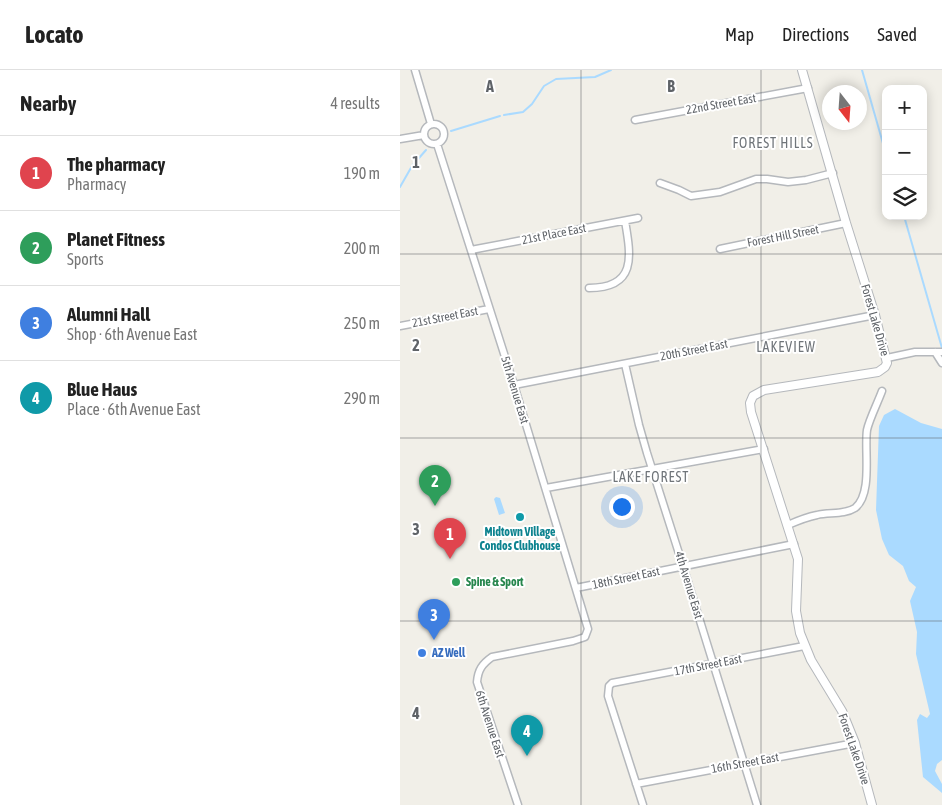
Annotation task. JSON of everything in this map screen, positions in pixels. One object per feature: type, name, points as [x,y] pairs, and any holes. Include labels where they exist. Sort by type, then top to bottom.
[{"type":"street","points":[[415,70],[431,124]]},
{"type":"street","name":"Forest Lake Drive","points":[[802,70],[887,358],[885,368],[878,372],[758,392],[752,396],[750,403],[751,412],[794,544],[798,566],[796,611],[800,633],[811,660],[842,711],[855,743],[872,805]]},
{"type":"street","name":"22nd Street East","points":[[635,120],[808,88]]},
{"type":"street","points":[[431,124],[439,124],[444,130],[444,138],[437,144],[427,141],[424,135],[426,128],[431,124]]},
{"type":"street","points":[[400,139],[424,135]]},
{"type":"street","name":"5th Avenue East","points":[[437,144],[514,385],[588,629],[586,637],[573,641],[492,657],[479,670]]},
{"type":"street","points":[[660,183],[691,196],[720,192],[756,179],[767,178],[788,182],[806,180],[832,173]]},
{"type":"street","name":"21st Place East","points":[[471,250],[638,218]]},
{"type":"street","points":[[589,288],[601,288],[623,277],[629,264],[630,248],[625,221]]},
{"type":"street","name":"Forest Hill Street","points":[[720,249],[846,223]]},
{"type":"street","name":"21st Street East","points":[[400,326],[489,309]]},
{"type":"street","name":"20th Street East","points":[[514,385],[875,315]]},
{"type":"street","points":[[887,358],[915,352],[938,352],[942,363]]},
{"type":"street","name":"4th Avenue East","points":[[625,364],[638,425],[684,566],[757,805]]},
{"type":"street","points":[[788,525],[818,515],[847,511],[859,503],[863,497],[867,475],[867,431],[882,391]]},
{"type":"street","points":[[546,488],[764,449]]},
{"type":"street","name":"18th Street East","points":[[576,588],[794,544]]},
{"type":"street","name":"17th Street East","points":[[636,784],[608,696],[608,690],[612,683],[804,646]]},
{"type":"street","name":"6th Avenue East","points":[[479,670],[477,682],[518,805]]},
{"type":"street","name":"16th Street East","points":[[636,784],[855,743]]},
{"type":"street","points":[[636,784],[643,805]]},
{"type":"water","points":[[895,409],[921,423],[942,429],[942,760],[937,764],[935,771],[942,784],[942,793],[923,777],[917,720],[920,714],[927,718],[930,714],[916,654],[917,632],[910,601],[916,587],[909,581],[903,566],[889,555],[882,539],[876,510],[879,426],[884,415]]},
{"type":"water","points":[[496,497],[500,498],[505,513],[499,515],[494,499]]},
{"type":"waterway","points":[[504,115],[523,112],[532,104],[544,86],[556,79],[595,77],[611,70]]},
{"type":"waterway","points":[[862,70],[882,140]]},
{"type":"waterway","points":[[451,131],[500,116]]},
{"type":"waterway","points":[[400,187],[412,166],[426,150]]},
{"type":"waterway","points":[[905,220],[942,348]]},
{"type":"place","name":"Planet Fitness","points":[[435,506]]},
{"type":"place","name":"Midtown Village Condos Clubhouse","points":[[520,517]]},
{"type":"place","name":"The pharmacy","points":[[450,559]]},
{"type":"place","name":"Spine & Sport","points":[[456,582]]},
{"type":"place","name":"Alumni Hall","points":[[434,640]]},
{"type":"place","name":"AZ Well","points":[[422,653]]},
{"type":"place","name":"Blue Haus","points":[[527,756]]},
{"type":"district","name":"FOREST HILLS","points":[[773,143]]},
{"type":"district","name":"LAKEVIEW","points":[[786,347]]},
{"type":"district","name":"LAKE FOREST","points":[[651,477]]}]
